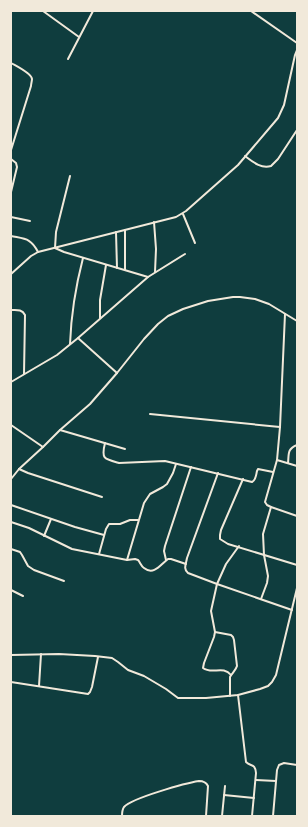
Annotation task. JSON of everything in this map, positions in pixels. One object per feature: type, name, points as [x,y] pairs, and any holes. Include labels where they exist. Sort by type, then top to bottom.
[{"type":"street","points":[[43,11],[47,12],[79,37]]},
{"type":"street","points":[[68,59],[93,11]]},
{"type":"street","points":[[251,11],[297,43]]},
{"type":"street","points":[[11,274],[31,256],[38,252],[176,217],[182,214],[238,165],[278,118],[284,105],[297,50]]},
{"type":"street","points":[[11,63],[31,75],[32,79],[11,150]]},
{"type":"street","points":[[245,156],[264,167],[271,166],[297,130]]},
{"type":"street","points":[[11,159],[16,163],[17,167],[11,192]]},
{"type":"street","points":[[55,248],[56,232],[70,176]]},
{"type":"street","points":[[182,214],[195,243]]},
{"type":"street","points":[[11,217],[30,222]]},
{"type":"street","points":[[154,222],[156,249],[155,272]]},
{"type":"street","points":[[125,230],[125,270]]},
{"type":"street","points":[[116,232],[117,268]]},
{"type":"street","points":[[11,236],[30,241],[38,252]]},
{"type":"street","points":[[55,248],[83,258],[148,277]]},
{"type":"street","points":[[11,382],[57,355],[148,277],[185,254]]},
{"type":"street","points":[[70,344],[72,322],[83,258]]},
{"type":"street","points":[[100,318],[100,300],[106,265]]},
{"type":"street","points":[[11,480],[19,469],[90,404],[144,339],[168,316],[208,301],[240,297],[255,299],[269,304],[297,321]]},
{"type":"street","points":[[11,310],[20,310],[25,315],[24,374]]},
{"type":"street","points":[[285,314],[277,460],[265,502],[271,508],[297,516]]},
{"type":"street","points":[[78,338],[117,373]]},
{"type":"street","points":[[150,414],[280,426]]},
{"type":"street","points":[[11,426],[43,447]]},
{"type":"street","points":[[60,430],[125,449]]},
{"type":"street","points":[[105,443],[103,452],[105,458],[119,463],[160,461],[218,473],[252,482],[256,478],[258,469],[273,472]]},
{"type":"street","points":[[288,463],[290,450],[297,445]]},
{"type":"street","points":[[277,460],[297,466]]},
{"type":"street","points":[[127,560],[144,503],[153,491],[167,484],[176,464]]},
{"type":"street","points":[[166,560],[164,551],[165,546],[190,467]]},
{"type":"street","points":[[19,469],[102,496]]},
{"type":"street","points":[[218,473],[185,567],[186,571],[217,584],[292,610]]},
{"type":"street","points":[[243,479],[221,530],[220,539],[224,542],[297,565]]},
{"type":"street","points":[[11,505],[75,527],[104,535]]},
{"type":"street","points":[[261,599],[268,576],[264,555],[263,534],[271,508]]},
{"type":"street","points":[[44,536],[51,519]]},
{"type":"street","points":[[99,554],[106,529],[109,524],[120,524],[130,520],[139,520]]},
{"type":"street","points":[[11,522],[72,549],[127,560],[138,560],[143,568],[147,570],[152,571],[156,569],[168,559],[186,564]]},
{"type":"street","points":[[231,675],[228,671],[224,670],[206,670],[203,668],[215,632],[211,611],[217,584],[220,574],[238,546]]},
{"type":"street","points":[[11,549],[20,552],[28,566],[34,570],[64,581]]},
{"type":"street","points":[[11,655],[41,654],[112,658],[128,670],[144,676],[178,698],[238,695],[268,686],[276,675],[297,588]]},
{"type":"street","points":[[11,590],[23,596]]},
{"type":"street","points":[[215,632],[231,635],[234,640],[237,666],[230,677],[230,696]]},
{"type":"street","points":[[39,686],[41,654]]},
{"type":"street","points":[[11,682],[88,694],[92,688],[98,657]]},
{"type":"street","points":[[238,695],[246,762],[256,768],[252,816]]},
{"type":"street","points":[[273,816],[277,770],[279,765],[284,763],[297,765]]},
{"type":"street","points":[[256,780],[276,781]]},
{"type":"street","points":[[122,816],[125,806],[133,801],[154,793],[203,781],[207,783],[208,786],[206,816]]},
{"type":"street","points":[[222,816],[225,786]]},
{"type":"street","points":[[224,795],[254,798]]}]
